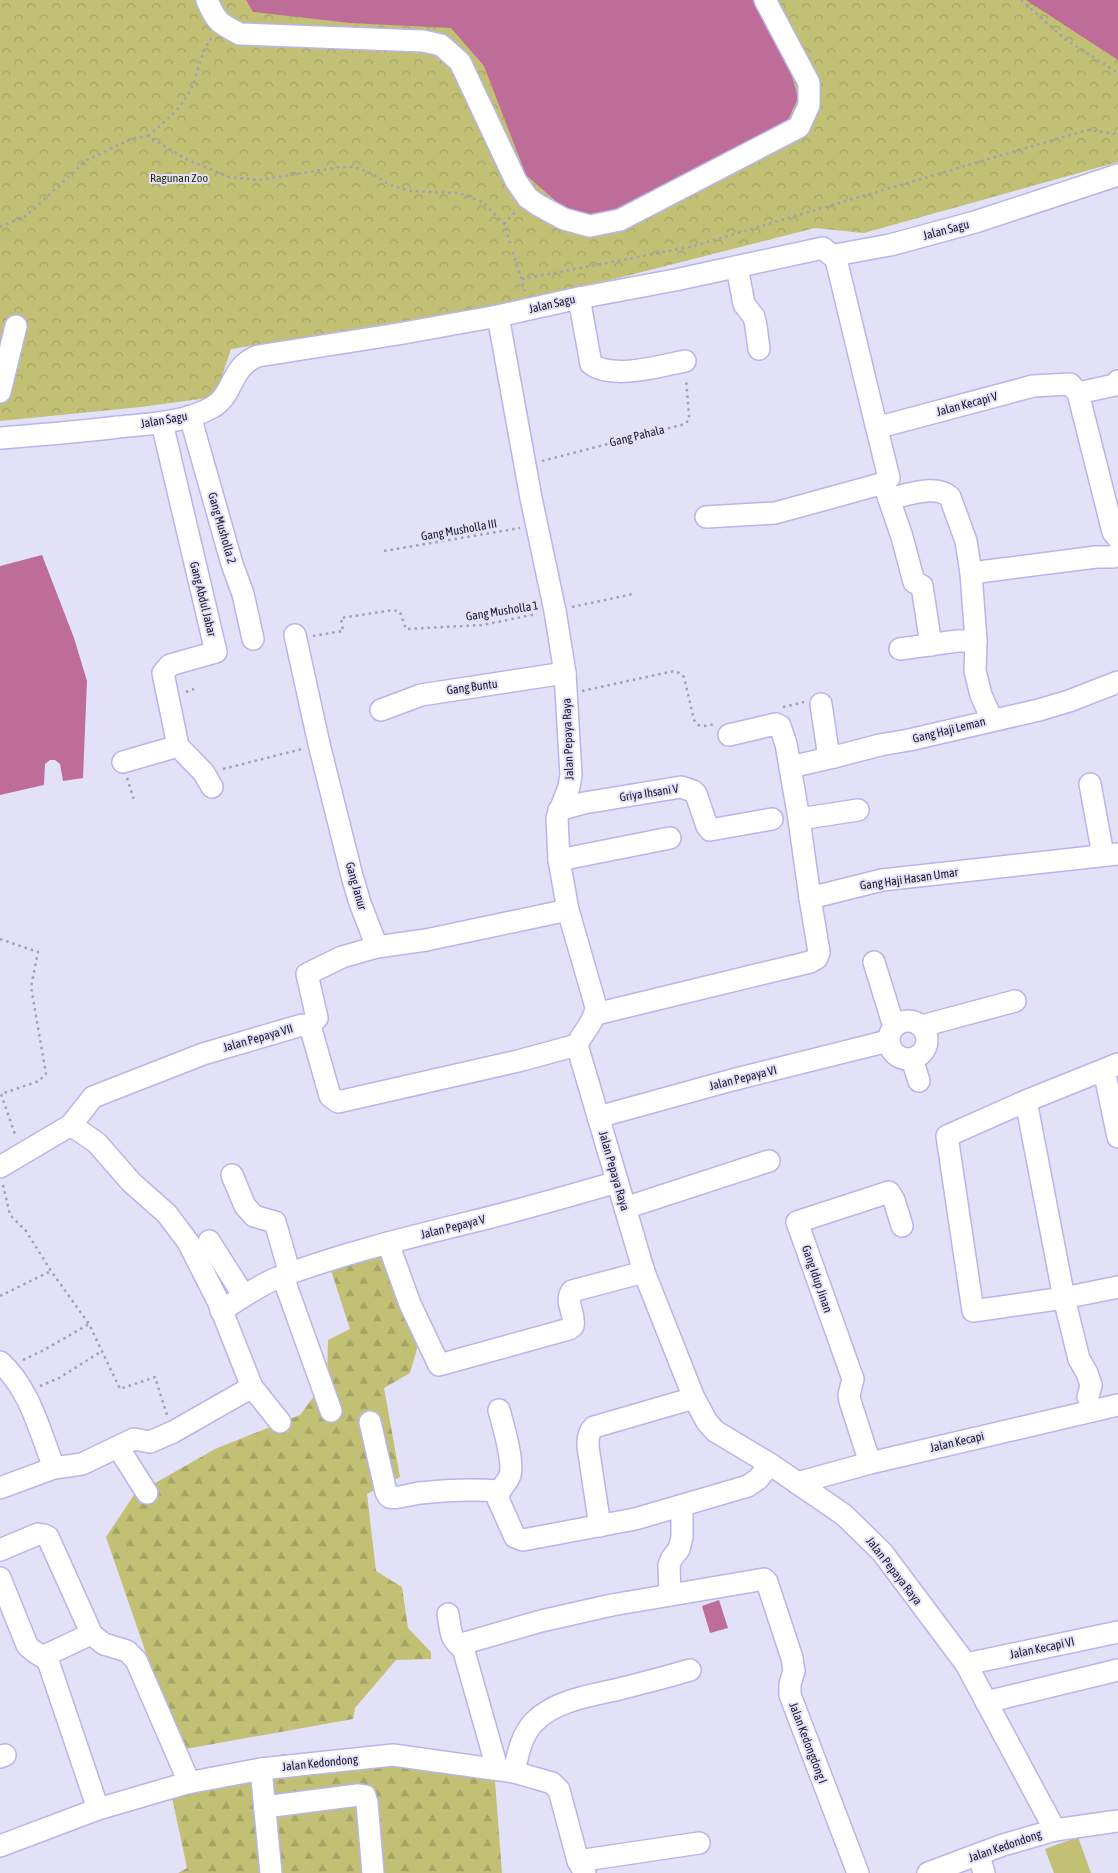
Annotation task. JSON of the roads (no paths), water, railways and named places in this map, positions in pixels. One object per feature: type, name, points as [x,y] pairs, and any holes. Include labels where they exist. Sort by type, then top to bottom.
[{"type":"street","points":[[207,0],[220,24],[240,34],[423,41],[441,45],[460,62],[516,181],[528,198],[564,219],[590,226],[620,220],[799,126],[809,105],[810,83],[768,2]]},
{"type":"street","name":"Jalan Sagu","points":[[0,438],[162,423],[190,416],[213,407],[220,401],[241,366],[248,360],[258,356],[498,316],[823,248],[830,255],[890,245],[983,220],[1117,178]]},
{"type":"street","points":[[835,254],[889,478],[886,491],[902,537],[914,582],[922,586],[931,645]]},
{"type":"street","points":[[737,267],[744,304],[754,317],[759,349]]},
{"type":"street","points":[[579,298],[591,364],[594,367],[625,372],[685,361]]},
{"type":"street","name":"Jalan Pepaya Raya","points":[[498,316],[555,611],[565,673],[571,775],[568,792],[559,810],[557,826],[559,860],[568,910],[596,1007],[596,1014]]},
{"type":"street","points":[[0,392],[16,326]]},
{"type":"street","points":[[1118,381],[1115,384],[1078,393],[1113,532],[1118,538]]},
{"type":"street","name":"Jalan Kecapi V","points":[[876,425],[887,425],[1034,386],[1070,384],[1078,393]]},
{"type":"street","name":"Gang Musholla 2","points":[[190,416],[232,564],[243,594],[253,640]]},
{"type":"street","name":"Gang Abdul Jabar","points":[[162,423],[216,652],[170,665],[163,673],[178,746]]},
{"type":"street","points":[[706,517],[775,513],[886,491],[945,493],[950,497],[966,541],[976,641],[975,670],[981,695],[992,720]]},
{"type":"street","points":[[970,573],[1096,557],[1113,557],[1118,553]]},
{"type":"street","name":"Gang Janur","points":[[295,635],[319,744],[360,903],[377,947]]},
{"type":"street","points":[[900,649],[957,641],[976,641]]},
{"type":"street","name":"Gang Buntu","points":[[381,710],[420,695],[565,673]]},
{"type":"street","name":"Gang Haji Leman","points":[[790,767],[1054,706],[1118,682]]},
{"type":"street","points":[[821,704],[828,752],[834,758]]},
{"type":"street","points":[[577,1045],[581,1035],[596,1014],[810,962],[817,958],[819,952],[784,733],[779,725],[776,724],[722,729]]},
{"type":"street","points":[[123,762],[178,746],[208,780]]},
{"type":"street","points":[[1090,784],[1111,854]]},
{"type":"street","name":"Griya Ihsani V","points":[[559,810],[584,803],[681,787],[696,794],[706,826],[710,830],[772,819]]},
{"type":"street","points":[[799,819],[858,810]]},
{"type":"street","points":[[559,860],[670,838]]},
{"type":"street","name":"Gang Haji Hasan Umar","points":[[810,898],[882,880],[1111,854]]},
{"type":"street","points":[[308,1026],[317,1018],[307,974],[342,957],[377,947],[426,940],[568,910]]},
{"type":"street","points":[[874,962],[891,1034],[892,1052],[901,1058],[912,1059],[924,1052],[928,1038],[922,1026]]},
{"type":"street","name":"Jalan Pepaya VI","points":[[598,1117],[891,1034],[900,1022],[915,1022],[922,1026],[1015,1001]]},
{"type":"street","name":"Jalan Pepaya VII","points":[[1,1173],[22,1155],[71,1125],[93,1097],[204,1054],[302,1025],[308,1026],[311,1029],[330,1096],[338,1102],[518,1061],[577,1045]]},
{"type":"street","name":"Jalan Pepaya Raya","points":[[577,1045],[644,1272],[694,1398],[707,1422],[715,1431],[770,1464],[829,1504],[864,1533],[882,1552],[966,1664],[1055,1830]]},
{"type":"street","points":[[912,1059],[919,1082]]},
{"type":"street","points":[[1118,1137],[1111,1067],[1026,1101],[947,1136],[973,1311],[1064,1298],[1118,1286]]},
{"type":"street","points":[[1026,1101],[1064,1298],[1079,1359],[1091,1385],[1090,1404]]},
{"type":"street","points":[[71,1125],[97,1143],[131,1182],[167,1214],[188,1242],[221,1311],[252,1387],[280,1422]]},
{"type":"street","points":[[625,1208],[768,1161]]},
{"type":"street","points":[[232,1175],[245,1206],[254,1216],[275,1222],[286,1275],[331,1412]]},
{"type":"street","name":"Jalan Pepaya V","points":[[221,1311],[244,1296],[286,1275],[388,1243],[508,1213],[617,1182]]},
{"type":"street","name":"Gang Idup Jinan","points":[[870,1463],[850,1401],[849,1395],[854,1378],[798,1222],[886,1192],[891,1193],[893,1196],[902,1226]]},
{"type":"street","points":[[209,1241],[244,1296]]},
{"type":"street","points":[[388,1243],[410,1304],[439,1365],[569,1329],[573,1326],[574,1321],[568,1300],[572,1291],[644,1272]]},
{"type":"street","points":[[3,1365],[25,1393],[54,1468]]},
{"type":"street","points":[[0,1488],[54,1468],[82,1464],[134,1439],[150,1442],[173,1432],[252,1387]]},
{"type":"street","points":[[600,1526],[588,1447],[588,1438],[591,1430],[594,1427],[694,1398]]},
{"type":"street","name":"Jalan Kecapi","points":[[797,1483],[1090,1404],[1118,1405]]},
{"type":"street","points":[[499,1410],[509,1451],[510,1474],[499,1491],[498,1499],[515,1537],[519,1540],[635,1519],[682,1506],[748,1486],[758,1479],[770,1464]]},
{"type":"street","points":[[370,1422],[386,1492],[389,1497],[393,1498],[404,1494],[470,1489],[499,1491]]},
{"type":"street","points":[[118,1447],[147,1493]]},
{"type":"street","points":[[463,1648],[465,1643],[541,1621],[670,1594],[669,1565],[679,1549],[682,1537],[682,1506]]},
{"type":"street","points":[[0,1550],[38,1534],[44,1534],[48,1538],[91,1634],[104,1644],[127,1651],[136,1660],[185,1773],[187,1783]]},
{"type":"street","points":[[0,1578],[27,1645],[33,1652],[44,1656],[48,1661],[98,1809]]},
{"type":"street","name":"Jalan Kedongdong I","points":[[670,1594],[712,1589],[760,1580],[767,1582],[792,1658],[794,1671],[790,1684],[790,1695],[858,1873]]},
{"type":"street","points":[[448,1614],[452,1638],[454,1642],[463,1648],[506,1770]]},
{"type":"street","name":"Jalan Kecapi VI","points":[[966,1664],[1118,1632]]},
{"type":"street","points":[[44,1656],[91,1634]]},
{"type":"street","points":[[506,1770],[520,1749],[526,1734],[544,1714],[568,1702],[690,1670]]},
{"type":"street","points":[[986,1702],[1118,1670]]},
{"type":"street","name":"Jalan Kedondong","points":[[0,1846],[98,1809],[187,1783],[261,1769],[394,1755],[506,1770],[552,1783],[559,1790],[582,1867]]},
{"type":"street","points":[[261,1769],[271,1873]]},
{"type":"street","points":[[265,1807],[358,1795],[365,1796],[373,1873]]},
{"type":"street","points":[[1055,1830],[1118,1821]]},
{"type":"street","name":"Jalan Kedondong","points":[[928,1873],[982,1864],[1003,1845],[1055,1830]]},
{"type":"street","points":[[582,1867],[699,1842]]},
{"type":"park label","name":"Ragunan Zoo","points":[[179,178]]}]
